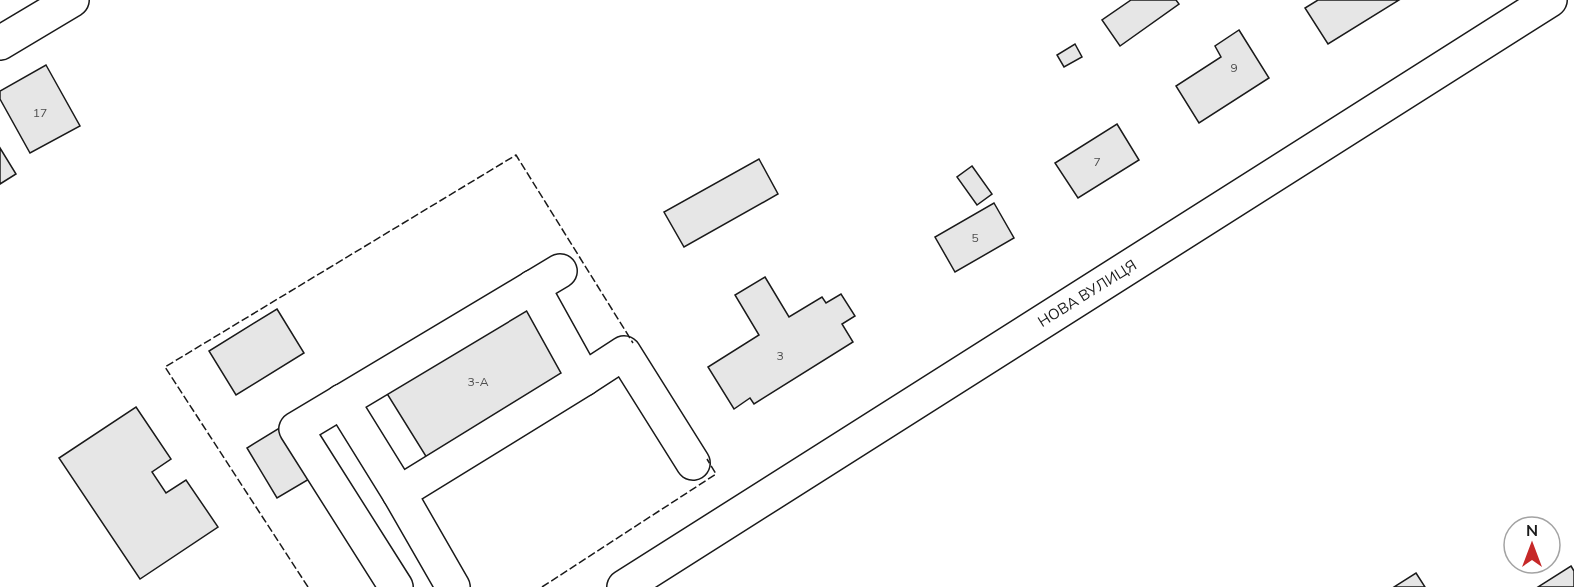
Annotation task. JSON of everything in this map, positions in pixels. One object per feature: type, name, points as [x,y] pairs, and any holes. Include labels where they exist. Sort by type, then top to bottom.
[{"type":"street","points":[[0,43],[72,0]]},
{"type":"street","name":"НОВА ВУЛИЦЯ","points":[[624,587],[1544,2]]},
{"type":"street","points":[[396,587],[296,429],[547,279],[584,379]]},
{"type":"street","points":[[399,493],[624,353],[693,463]]},
{"type":"street","points":[[342,401],[399,493],[453,587]]},
{"type":"building","points":[[1131,0],[1176,0],[1179,4],[1120,46],[1102,20]]},
{"type":"building","points":[[1318,0],[1399,0],[1328,44],[1305,8]]},
{"type":"building","points":[[1239,30],[1269,78],[1199,123],[1176,86],[1221,57],[1215,46]]},
{"type":"building","points":[[1075,44],[1082,57],[1064,67],[1057,55]]},
{"type":"building","points":[[46,65],[80,126],[30,153],[0,99],[0,91]]},
{"type":"building","points":[[1117,124],[1139,160],[1078,198],[1055,163]]},
{"type":"building","points":[[0,148],[16,174],[0,184]]},
{"type":"building","points":[[759,159],[778,194],[684,247],[664,212]]},
{"type":"building","points":[[972,166],[992,194],[977,205],[957,177]]},
{"type":"building","points":[[994,203],[1014,238],[955,272],[935,237]]},
{"type":"building","points":[[765,277],[789,317],[822,297],[826,303],[841,294],[855,316],[842,324],[853,342],[754,404],[750,398],[734,409],[708,367],[759,335],[735,295]]},
{"type":"building","points":[[529,304],[570,370],[427,458],[386,392]]},
{"type":"building","points":[[277,309],[304,353],[236,395],[209,351]]},
{"type":"building","points":[[136,407],[171,459],[152,472],[166,493],[186,480],[218,527],[140,579],[59,458]]},
{"type":"building","points":[[286,424],[316,475],[277,498],[247,448]]},
{"type":"building","points":[[1571,566],[1574,571],[1574,587],[1538,587],[1557,575],[1562,575],[1562,572]]},
{"type":"building","points":[[1416,573],[1425,587],[1394,587]]},
{"type":"fence","points":[[308,587],[165,367],[516,155],[633,343]]},
{"type":"fence","points":[[542,587],[716,474],[707,459]]}]
